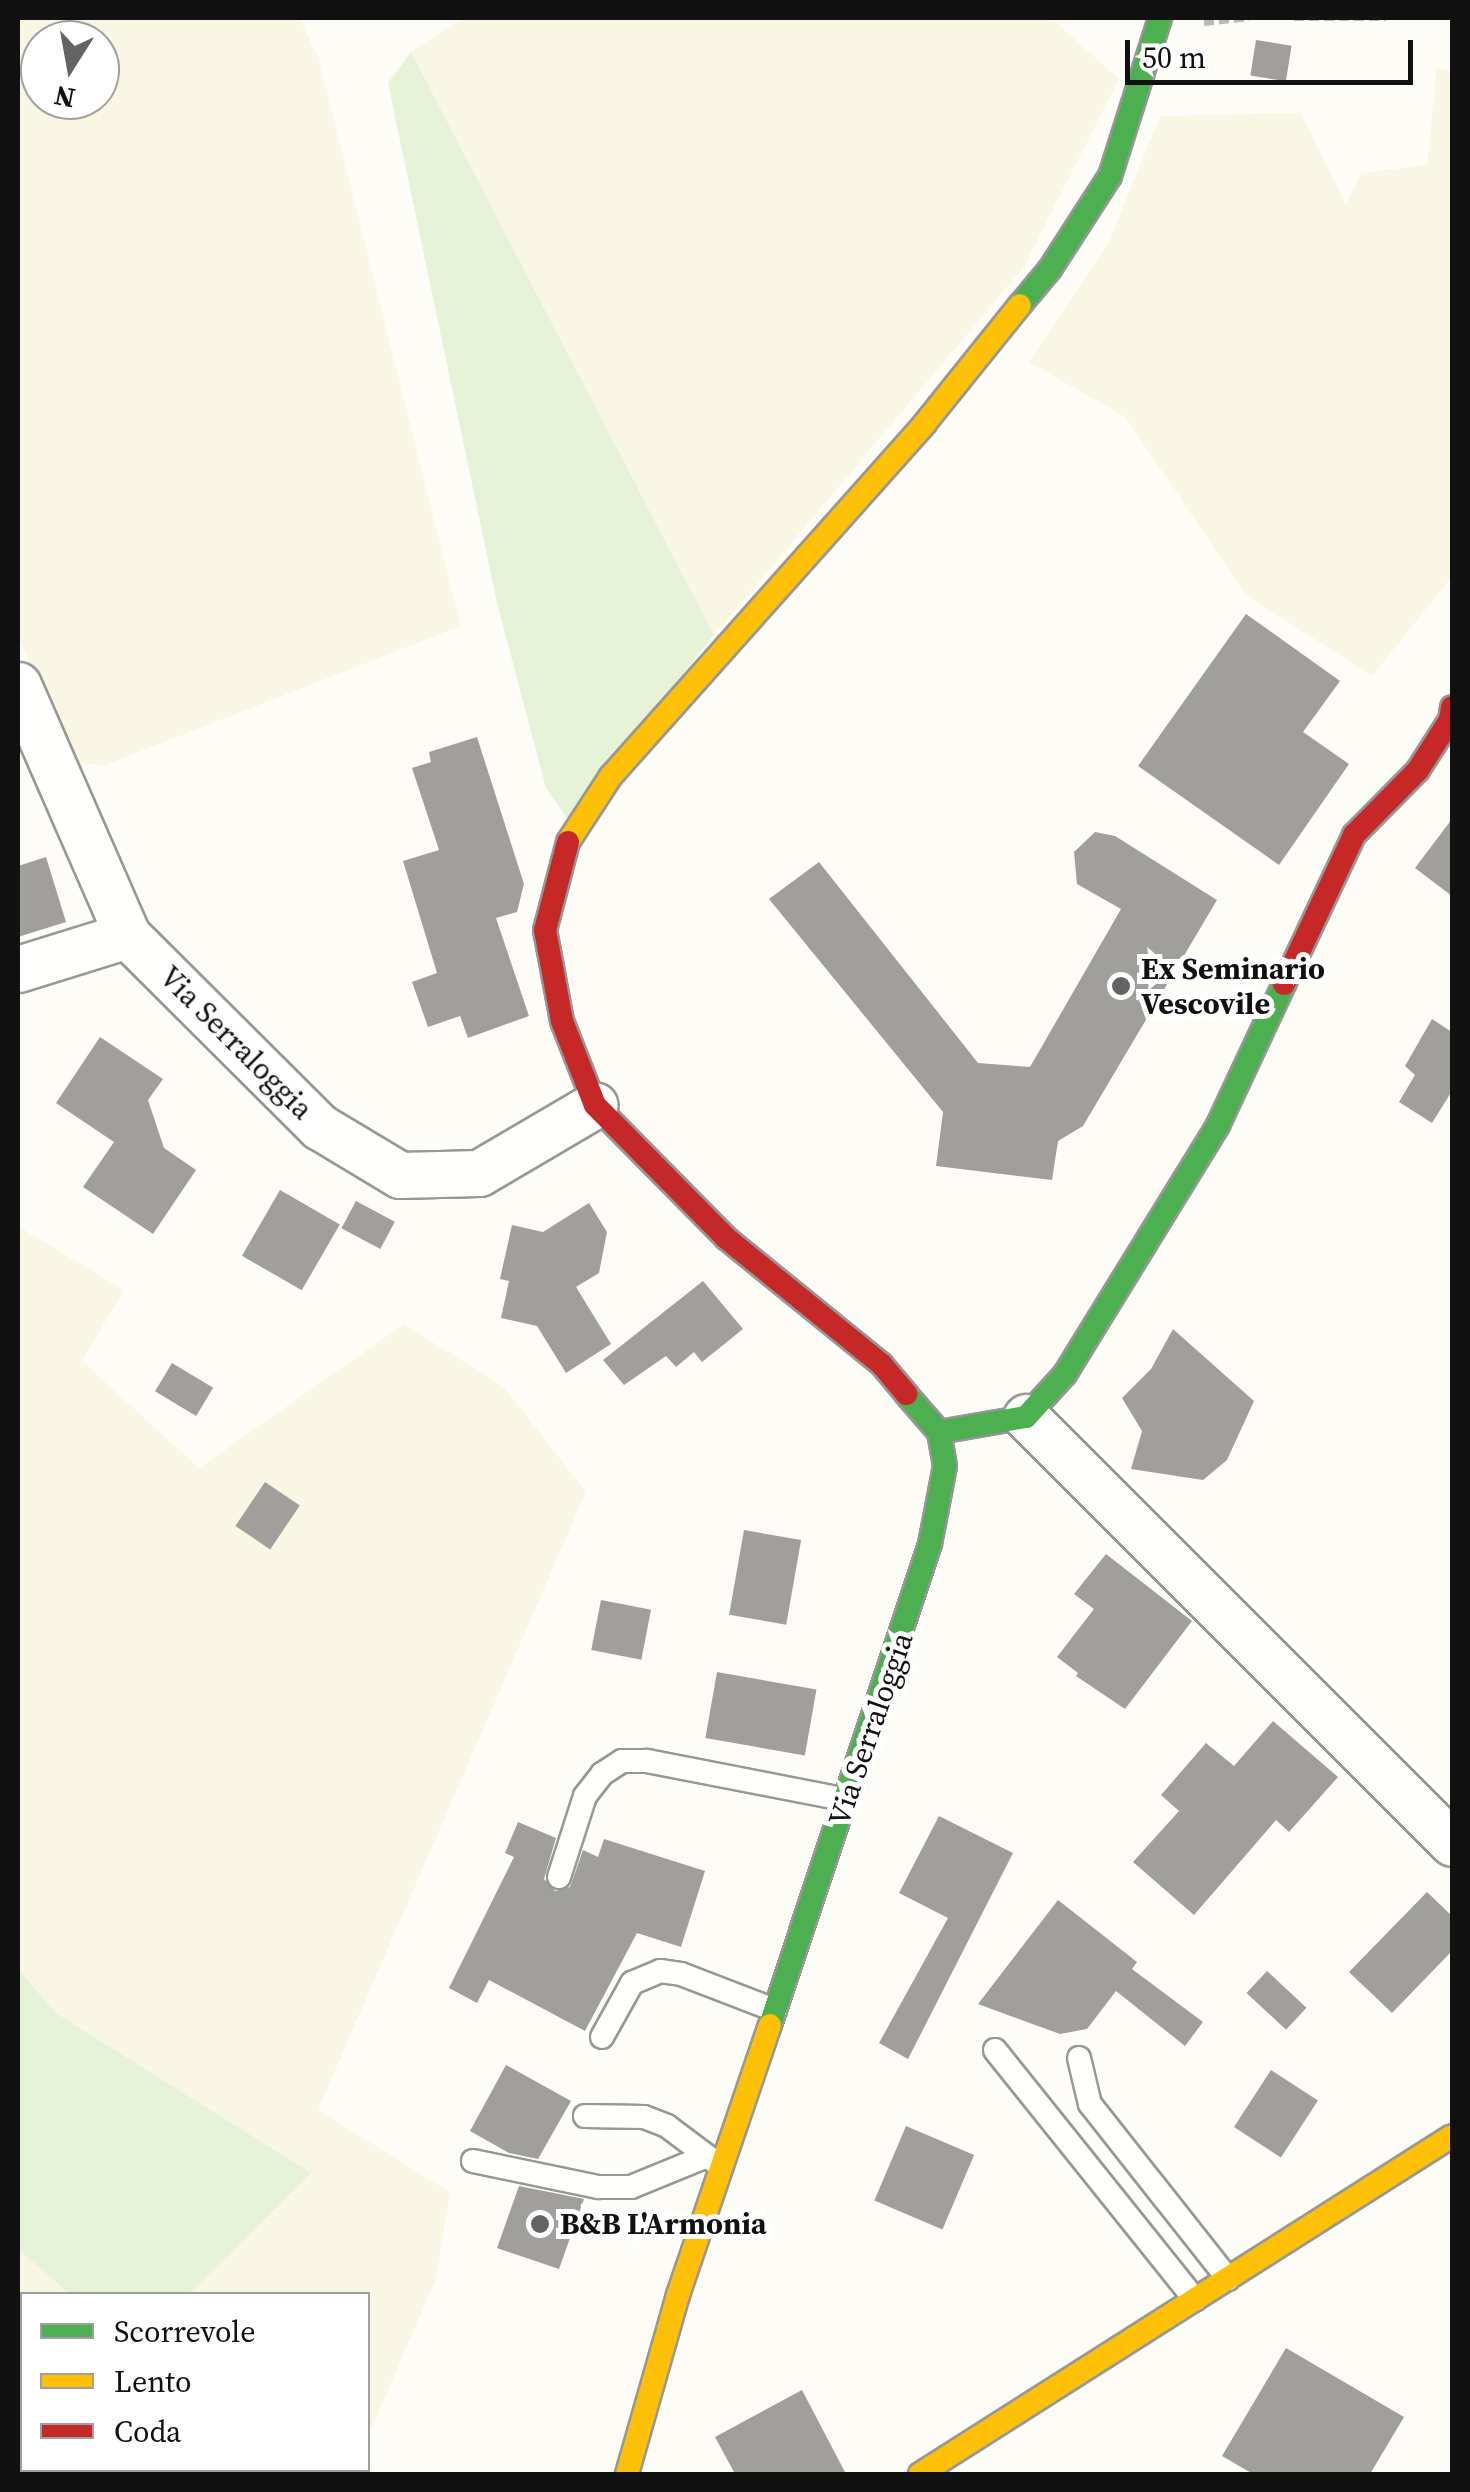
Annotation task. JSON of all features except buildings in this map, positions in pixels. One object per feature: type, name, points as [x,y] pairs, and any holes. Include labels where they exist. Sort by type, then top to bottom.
[{"type":"main road","points":[[1160,18],[1110,176],[1050,269],[926,423],[611,776],[566,845],[545,930],[562,1021],[595,1105],[726,1238],[882,1365],[939,1432],[1026,1417],[1065,1374],[1218,1125],[1354,835],[1418,770],[1450,720],[1452,707]]},
{"type":"main road","name":"Via Serraloggia","points":[[627,2474],[714,2162],[775,2010],[930,1544],[945,1466],[939,1432]]},
{"type":"main road","points":[[920,2474],[941,2467],[1452,2136]]},
{"type":"street","name":"Via Serraloggia","points":[[18,685],[127,935],[320,1127],[400,1175],[479,1173],[595,1105]]},
{"type":"street","points":[[18,969],[127,935]]},
{"type":"street","points":[[1026,1417],[1452,1844]]},
{"type":"lane","points":[[559,1878],[585,1796],[602,1774],[622,1761],[647,1761],[847,1800]]},
{"type":"lane","points":[[602,2038],[632,1983],[660,1971],[681,1974],[775,2010]]},
{"type":"lane","points":[[995,2050],[1195,2300]]},
{"type":"lane","points":[[1079,2058],[1090,2104],[1228,2279]]},
{"type":"lane","points":[[586,2116],[644,2117],[667,2126],[714,2162]]},
{"type":"lane","points":[[473,2161],[599,2187],[631,2187],[714,2162]]},
{"type":"path","points":[[1294,18],[1386,18]]},
{"type":"shaded area","points":[[18,18],[300,18],[318,58],[461,626],[103,766],[78,762],[18,638]]},
{"type":"shaded area","points":[[463,18],[1051,18],[1119,79],[1024,267],[714,635],[411,52]]},
{"type":"shaded area","points":[[1437,68],[1452,71],[1452,577],[1372,676],[1246,595],[1125,417],[1029,362],[1108,244],[1160,116],[1301,113],[1346,204],[1361,173],[1427,165]]},
{"type":"shaded area","points":[[18,1226],[124,1290],[82,1361],[199,1468],[404,1324],[504,1387],[586,1492],[318,2110],[450,2192],[436,2279],[370,2432],[370,2292],[191,2292],[310,2174],[56,2013],[18,1969]]},
{"type":"shaded area","points":[[18,2249],[68,2292],[20,2292],[20,2472],[352,2472],[351,2474],[18,2474]]},
{"type":"green space","points":[[411,52],[714,635],[568,819],[546,788],[497,603],[388,83]]},
{"type":"green space","points":[[18,1969],[56,2013],[311,2173],[191,2292],[68,2292],[18,2249]]},
{"type":"traffic: fast","points":[[1020,305],[1050,269],[1110,176],[1160,18]]},
{"type":"traffic: fast","points":[[939,1432],[1026,1417],[1065,1374],[1218,1125],[1284,984]]},
{"type":"traffic: fast","points":[[770,2025],[930,1544],[945,1466],[939,1432],[906,1394]]},
{"type":"traffic: slow","points":[[568,842],[611,776],[925,423],[1020,305]]},
{"type":"traffic: slow","points":[[627,2474],[678,2295],[770,2025]]},
{"type":"traffic: slow","points":[[920,2474],[1452,2136]]},
{"type":"traffic: jam","points":[[1284,984],[1354,835],[1418,770],[1450,720],[1452,707]]},
{"type":"traffic: jam","points":[[568,842],[545,930],[562,1021],[595,1105],[726,1238],[882,1365],[906,1394]]},
{"type":"place","name":"Ex Seminario Vescovile","points":[[1121,986]]},
{"type":"place","name":"B&B L'Armonia","points":[[540,2224]]}]
